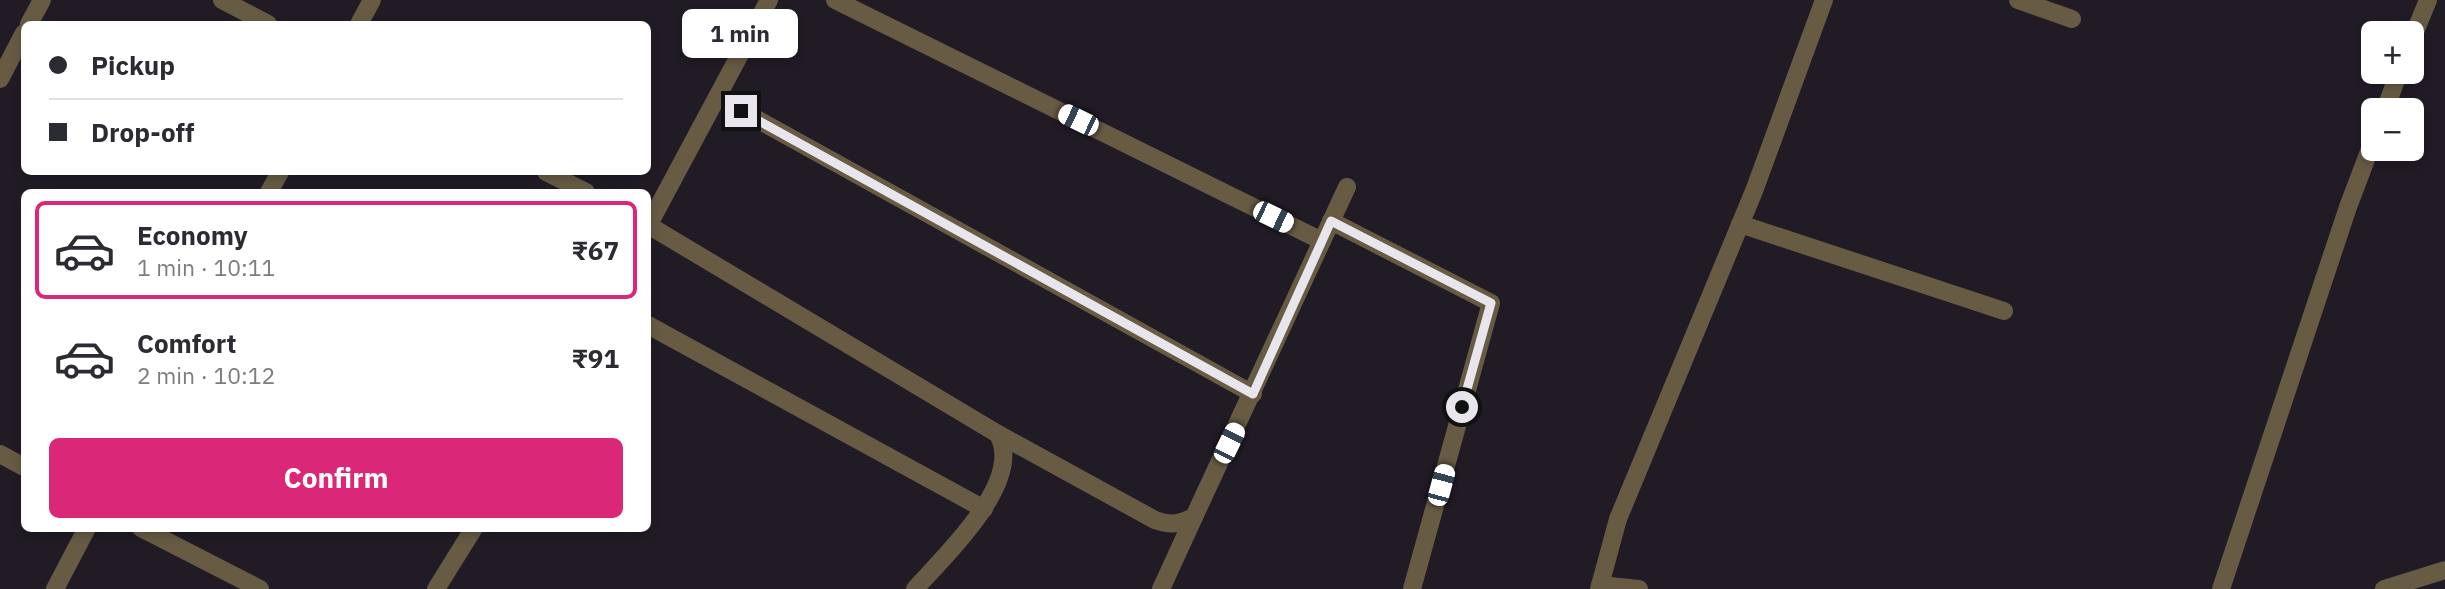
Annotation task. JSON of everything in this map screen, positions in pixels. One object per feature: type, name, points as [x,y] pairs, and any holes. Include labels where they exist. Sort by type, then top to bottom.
[{"type":"street","points":[[31,21],[42,0]]},
{"type":"street","points":[[222,0],[262,21]]},
{"type":"street","points":[[361,21],[372,0]]},
{"type":"street","points":[[651,219],[769,0]]},
{"type":"street","points":[[835,0],[1322,241]]},
{"type":"street","points":[[1639,589],[1600,587],[1618,519],[1740,225],[1824,0]]},
{"type":"street","points":[[2018,0],[2072,19]]},
{"type":"street","points":[[2419,21],[2428,0]]},
{"type":"street","points":[[0,79],[21,39]]},
{"type":"street","points":[[717,97],[1253,394]]},
{"type":"street","points":[[2221,589],[2365,161]]},
{"type":"street","points":[[552,175],[580,189]]},
{"type":"street","points":[[1161,589],[1346,187]]},
{"type":"street","points":[[1331,221],[1491,303],[1412,589]]},
{"type":"street","points":[[1740,225],[2004,311]]},
{"type":"street","points":[[651,227],[998,434],[1155,520],[1179,524],[1195,517]]},
{"type":"street","points":[[651,327],[984,509]]},
{"type":"street","points":[[915,589],[984,509],[1003,464],[1003,449],[998,434]]},
{"type":"street","points":[[0,453],[21,465]]},
{"type":"street","points":[[55,589],[85,532]]},
{"type":"street","points":[[149,532],[260,589]]},
{"type":"street","points":[[436,589],[472,532]]},
{"type":"street","points":[[2384,589],[2445,570]]},
{"type":"route","points":[[741,111],[1253,394],[1331,221],[1491,303],[1462,407]]}]
